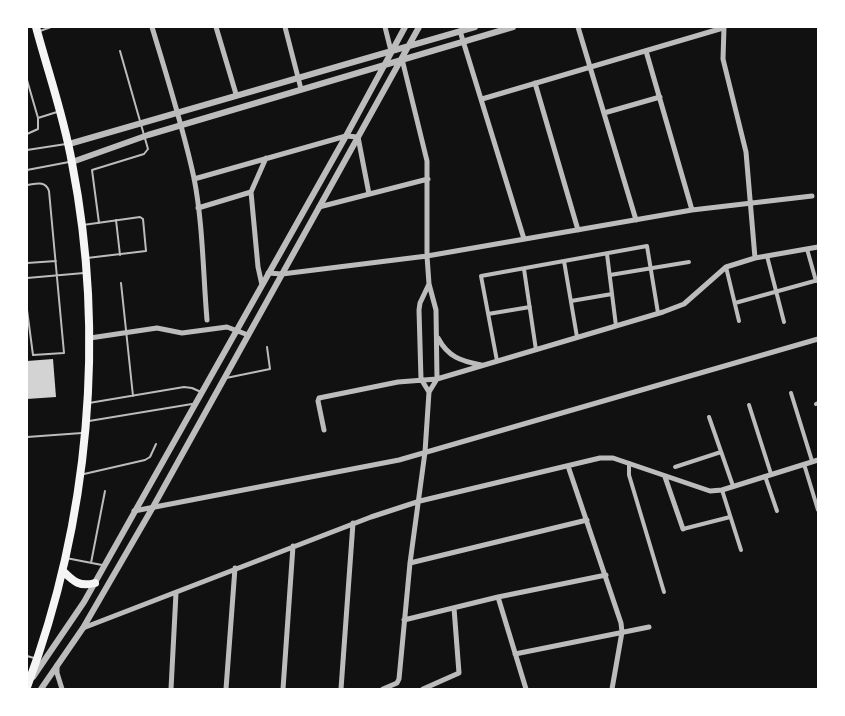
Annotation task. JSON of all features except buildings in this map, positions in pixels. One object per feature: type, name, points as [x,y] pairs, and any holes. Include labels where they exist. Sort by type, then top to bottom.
[{"type":"main road","points":[[28,685],[66,558],[81,474],[90,338],[85,259],[69,144],[36,29]]},
{"type":"main road","points":[[63,572],[78,584],[95,584]]},
{"type":"street","points":[[152,27],[178,113],[194,179],[207,320]]},
{"type":"street","points":[[216,27],[236,94]]},
{"type":"street","points":[[285,27],[301,89]]},
{"type":"street","points":[[385,27],[391,51]]},
{"type":"street","points":[[28,685],[95,584],[405,27]]},
{"type":"street","points":[[41,689],[83,628],[153,507],[418,27]]},
{"type":"street","points":[[69,144],[298,76],[475,27]]},
{"type":"street","points":[[72,162],[144,136],[513,27]]},
{"type":"street","points":[[578,27],[636,220]]},
{"type":"street","points":[[482,99],[724,27],[723,59],[745,145],[755,258]]},
{"type":"street","points":[[460,31],[524,239]]},
{"type":"street","points":[[646,51],[692,210]]},
{"type":"street","points":[[383,689],[397,683],[399,679],[410,563],[420,501],[429,392],[437,379],[436,310],[429,284],[426,153],[402,59]]},
{"type":"street","points":[[535,83],[578,230]]},
{"type":"street","points":[[604,113],[660,98]]},
{"type":"street","points":[[194,179],[346,136],[358,137]]},
{"type":"street","points":[[358,137],[369,195]]},
{"type":"street","points":[[262,285],[258,267],[251,192],[266,158]]},
{"type":"street","points":[[320,207],[428,179]]},
{"type":"street","points":[[198,208],[251,192]]},
{"type":"street","points":[[268,273],[282,274],[428,256],[692,210],[812,196]]},
{"type":"street","points":[[497,361],[481,276],[647,246],[658,314]]},
{"type":"street","points":[[324,430],[319,398],[398,382],[437,379],[658,314],[684,304],[726,267],[755,258],[818,247]]},
{"type":"street","points":[[735,303],[817,281],[807,249]]},
{"type":"street","points":[[607,254],[616,326]]},
{"type":"street","points":[[767,256],[784,322]]},
{"type":"street","points":[[564,261],[577,337]]},
{"type":"street","points":[[610,275],[689,262]]},
{"type":"street","points":[[726,267],[739,321]]},
{"type":"street","points":[[524,269],[536,350]]},
{"type":"street","points":[[429,284],[420,303],[421,379],[429,392]]},
{"type":"street","points":[[571,301],[612,294]]},
{"type":"street","points":[[488,314],[530,307]]},
{"type":"street","points":[[90,338],[157,328],[182,333],[222,327],[248,335]]},
{"type":"street","points":[[436,334],[445,350],[453,357],[483,365]]},
{"type":"street","points":[[134,512],[399,460],[818,339]]},
{"type":"street","points":[[83,628],[353,523],[420,501],[607,457],[629,462],[702,490],[722,490],[804,464],[815,460],[791,393]]},
{"type":"street","points":[[749,405],[777,511]]},
{"type":"street","points":[[709,417],[733,486]]},
{"type":"street","points":[[675,466],[721,452]]},
{"type":"street","points":[[629,462],[629,475],[664,592]]},
{"type":"street","points":[[804,464],[815,493],[818,510]]},
{"type":"street","points":[[568,466],[619,615],[622,632],[612,689]]},
{"type":"street","points":[[665,477],[683,529],[730,516]]},
{"type":"street","points":[[722,490],[741,550]]},
{"type":"street","points":[[410,563],[587,520]]},
{"type":"street","points":[[340,689],[353,523]]},
{"type":"street","points":[[283,689],[293,546]]},
{"type":"street","points":[[226,689],[235,568]]},
{"type":"street","points":[[404,620],[498,597],[606,575]]},
{"type":"street","points":[[171,689],[176,593]]},
{"type":"street","points":[[498,597],[526,689]]},
{"type":"street","points":[[423,689],[459,673],[454,608]]},
{"type":"street","points":[[515,654],[649,627]]},
{"type":"street","points":[[57,663],[57,673],[62,689]]},
{"type":"lane","points":[[36,29],[51,27]]},
{"type":"lane","points":[[99,223],[93,170],[147,152],[148,149],[120,51]]},
{"type":"lane","points":[[27,80],[38,118],[38,129],[27,134]]},
{"type":"lane","points":[[38,118],[59,111]]},
{"type":"lane","points":[[27,150],[69,144]]},
{"type":"lane","points":[[27,170],[72,162]]},
{"type":"lane","points":[[27,185],[42,183],[48,188],[64,353],[33,356],[27,310]]},
{"type":"lane","points":[[81,225],[142,218],[147,250],[85,259]]},
{"type":"lane","points":[[116,220],[120,255]]},
{"type":"lane","points":[[27,263],[56,261]]},
{"type":"lane","points":[[27,278],[86,273]]},
{"type":"lane","points":[[121,283],[133,396]]},
{"type":"lane","points":[[224,379],[270,369],[267,347]]},
{"type":"lane","points":[[87,403],[188,387],[201,392]]},
{"type":"lane","points":[[86,422],[195,403]]},
{"type":"lane","points":[[27,437],[85,432]]},
{"type":"lane","points":[[81,474],[145,460],[150,456],[156,444]]},
{"type":"lane","points":[[91,563],[105,491]]},
{"type":"lane","points":[[66,558],[104,566]]},
{"type":"lane","points":[[27,656],[36,659]]}]
